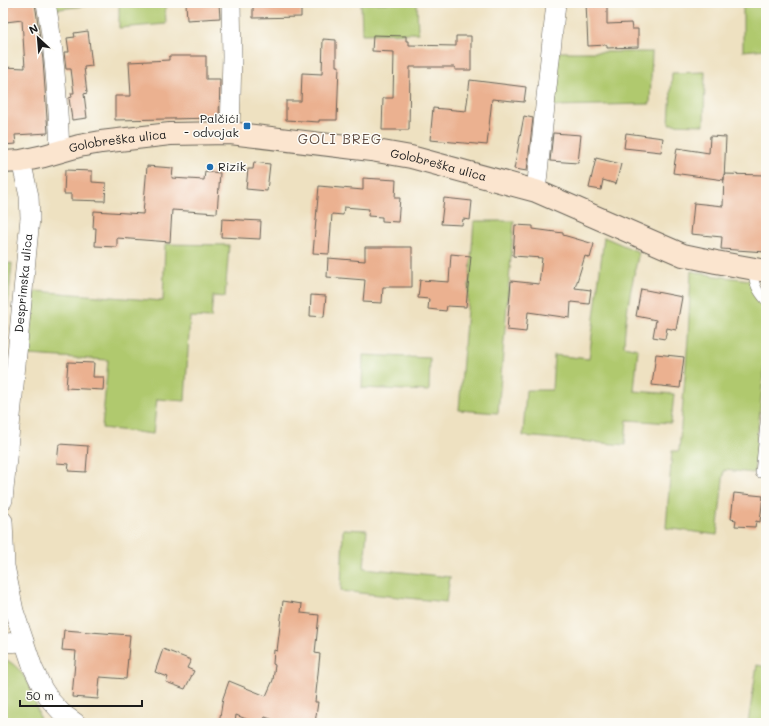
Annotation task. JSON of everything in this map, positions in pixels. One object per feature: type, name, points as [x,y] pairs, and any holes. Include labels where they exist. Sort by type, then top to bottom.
[{"type":"street","points":[[46,3],[58,105],[60,152]]},
{"type":"street","points":[[230,133],[232,57],[231,3]]},
{"type":"street","points":[[536,190],[556,3]]},
{"type":"street","name":"Golobreška ulica","points":[[12,161],[60,152],[80,146],[170,134],[230,133],[371,150],[418,159],[536,190],[683,255],[760,270]]},
{"type":"street","name":"Desprimska ulica","points":[[3,500],[30,218],[29,196],[12,161]]},
{"type":"street","points":[[3,521],[5,566],[14,611],[42,690],[65,720]]},
{"type":"street","points":[[3,643],[24,642]]},
{"type":"lane","points":[[760,270],[753,278],[755,286],[766,301]]},
{"type":"lane","points":[[760,474],[766,414]]},
{"type":"green space","points":[[50,3],[108,3],[51,10]]},
{"type":"green space","points":[[119,3],[165,3],[166,24],[119,28]]},
{"type":"green space","points":[[361,3],[417,3],[418,33],[362,34]]},
{"type":"green space","points":[[743,3],[766,3],[766,49],[743,51]]},
{"type":"green space","points":[[555,52],[652,52],[650,104],[550,106]]},
{"type":"green space","points":[[705,72],[704,125],[669,124],[672,73]]},
{"type":"green space","points":[[474,221],[514,221],[498,413],[459,410]]},
{"type":"green space","points":[[604,237],[639,252],[627,310],[624,346],[638,349],[634,391],[674,394],[671,423],[627,420],[625,445],[523,436],[526,390],[552,390],[554,355],[589,359]]},
{"type":"green space","points":[[165,244],[229,245],[225,297],[213,296],[211,318],[190,317],[185,401],[157,399],[153,434],[102,428],[108,360],[29,355],[35,291],[163,301]]},
{"type":"green space","points":[[12,263],[6,327],[3,327],[3,264]]},
{"type":"green space","points":[[691,271],[750,280],[755,293],[766,308],[766,346],[754,473],[724,470],[717,535],[666,528],[672,451],[679,451],[688,339]]},
{"type":"green space","points":[[363,355],[430,358],[429,391],[362,388]]},
{"type":"green space","points":[[343,529],[367,530],[364,568],[450,577],[446,602],[341,591]]},
{"type":"green space","points":[[3,658],[12,663],[25,677],[33,695],[41,723],[3,723]]},
{"type":"green space","points":[[757,665],[766,667],[766,723],[748,723]]},
{"type":"building","points":[[35,3],[43,60],[48,133],[15,135],[16,144],[3,145],[3,67],[25,68],[22,20],[6,22],[3,6]]},
{"type":"building","points":[[186,3],[219,3],[220,18],[187,20]]},
{"type":"building","points":[[253,3],[301,3],[301,17],[253,18]]},
{"type":"building","points":[[586,3],[607,3],[607,24],[631,23],[632,29],[638,29],[638,47],[607,48],[607,45],[588,46]]},
{"type":"building","points":[[88,31],[92,66],[84,67],[87,93],[84,94],[87,118],[72,120],[69,98],[72,97],[71,93],[74,93],[71,69],[66,69],[64,52],[69,52],[67,38],[75,37],[74,33]]},
{"type":"building","points":[[373,35],[406,36],[406,41],[409,41],[409,45],[456,46],[456,36],[471,36],[471,70],[455,70],[455,67],[410,67],[409,130],[382,130],[383,98],[393,98],[394,52],[372,51]]},
{"type":"building","points":[[323,39],[336,40],[336,66],[339,66],[337,120],[319,120],[319,122],[286,120],[286,101],[301,101],[302,73],[322,74]]},
{"type":"building","points":[[169,56],[206,56],[206,79],[220,79],[219,118],[115,120],[115,96],[131,96],[129,62],[169,60]]},
{"type":"building","points":[[470,80],[526,87],[524,102],[492,99],[487,145],[430,140],[433,108],[466,111]]},
{"type":"building","points":[[524,116],[533,118],[527,171],[514,169]]},
{"type":"building","points":[[553,133],[581,135],[578,163],[550,161]]},
{"type":"building","points":[[626,133],[663,138],[661,152],[624,148]]},
{"type":"building","points":[[710,136],[726,137],[724,180],[673,173],[677,148],[709,153]]},
{"type":"building","points":[[596,158],[621,164],[616,184],[603,180],[601,190],[589,188]]},
{"type":"building","points":[[254,162],[270,164],[267,191],[246,189],[248,169],[253,169]]},
{"type":"building","points":[[147,166],[173,168],[172,178],[204,180],[205,171],[220,173],[217,213],[172,210],[170,242],[117,238],[117,247],[95,246],[96,228],[93,228],[94,211],[143,214]]},
{"type":"building","points":[[65,170],[92,171],[92,182],[106,183],[105,201],[71,200],[71,194],[64,194]]},
{"type":"building","points":[[724,174],[766,175],[766,252],[721,249],[722,237],[691,234],[694,203],[723,206]]},
{"type":"building","points":[[363,178],[396,180],[395,198],[400,198],[398,222],[382,221],[382,217],[368,216],[369,209],[344,207],[343,215],[332,214],[329,254],[313,253],[319,186],[363,190]]},
{"type":"building","points":[[444,198],[472,201],[470,220],[463,219],[462,225],[441,224]]},
{"type":"building","points":[[222,219],[261,221],[260,239],[221,237]]},
{"type":"building","points":[[515,225],[533,226],[533,229],[563,233],[563,235],[594,244],[590,258],[585,256],[575,288],[591,290],[589,304],[571,302],[570,318],[528,312],[526,332],[507,330],[511,281],[539,284],[542,258],[513,256]]},
{"type":"building","points":[[365,247],[412,247],[412,287],[383,287],[382,303],[363,302],[365,280],[327,277],[328,258],[365,261]]},
{"type":"building","points":[[451,254],[471,256],[466,307],[447,306],[446,311],[428,309],[429,299],[418,298],[420,280],[449,282]]},
{"type":"building","points":[[641,289],[682,297],[676,330],[667,328],[665,339],[653,337],[656,320],[636,316]]},
{"type":"building","points":[[311,295],[326,296],[324,317],[310,316]]},
{"type":"building","points":[[656,354],[684,357],[680,388],[652,385]]},
{"type":"building","points":[[68,362],[94,363],[93,377],[104,377],[103,390],[66,388]]},
{"type":"building","points":[[59,444],[88,446],[86,472],[68,471],[69,464],[57,463]]},
{"type":"building","points":[[734,493],[763,496],[760,522],[756,521],[755,527],[735,526],[736,520],[731,519]]},
{"type":"building","points":[[283,601],[302,604],[301,613],[319,615],[315,653],[320,654],[315,702],[318,702],[315,723],[282,723],[265,717],[263,723],[256,723],[236,715],[235,723],[219,723],[223,698],[229,681],[266,696],[273,680],[275,665],[273,664],[274,650],[277,651]]},
{"type":"building","points":[[64,630],[130,635],[126,679],[100,677],[98,699],[72,697],[76,651],[62,650]]},
{"type":"building","points":[[163,649],[191,660],[187,668],[194,671],[185,689],[166,682],[168,677],[155,672]]},
{"type":"place","name":"Palčići - odvojak","points":[[247,126]]},
{"type":"place","name":"Rizik","points":[[210,167]]},
{"type":"district","name":"GOLI BREG","points":[[340,139]]}]
